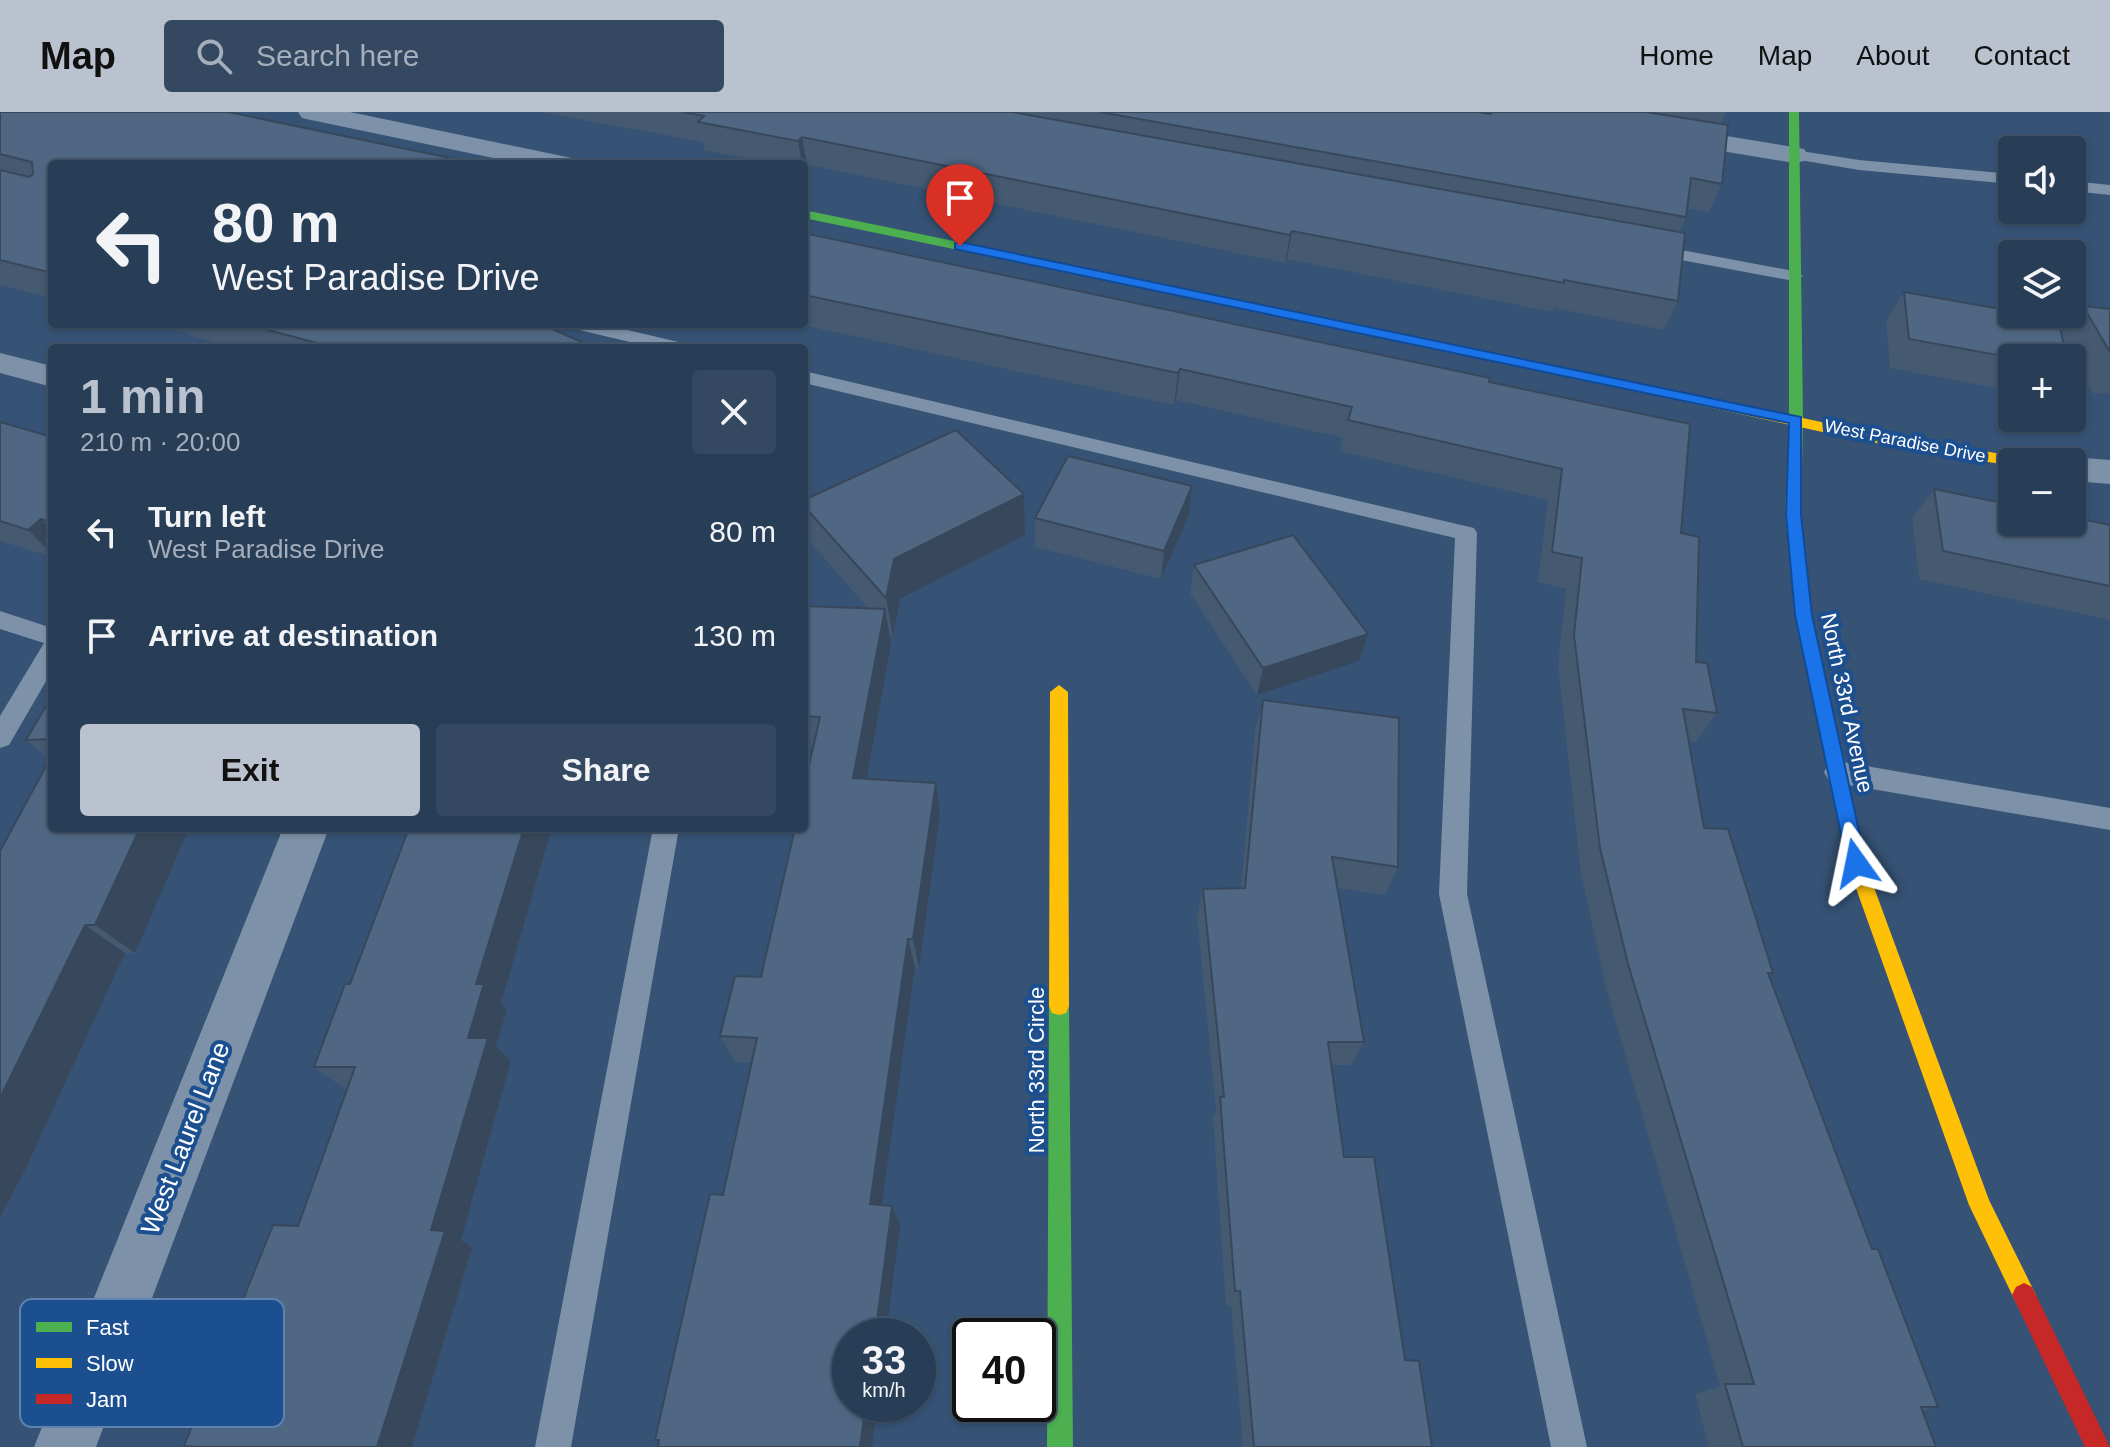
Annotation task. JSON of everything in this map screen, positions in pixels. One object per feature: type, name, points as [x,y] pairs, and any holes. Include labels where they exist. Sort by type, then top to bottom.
[{"type":"street","points":[[311,112],[543,160]]},
{"type":"street","name":"North 33rd Avenue","points":[[1794,112],[1796,420],[1793,515],[1804,615],[1856,863],[1980,1205],[2098,1447]]},
{"type":"street","points":[[1644,130],[1794,155]]},
{"type":"street","name":"West Paradise Drive","points":[[808,215],[1859,435],[1998,458]]},
{"type":"street","points":[[0,363],[48,376]]},
{"type":"street","points":[[2086,470],[2110,472]]},
{"type":"street","name":"North 33rd Circle","points":[[1059,692],[1060,1447]]},
{"type":"street","name":"West Laurel Lane","points":[[123,1299],[304,832]]},
{"type":"street","name":"West Laurel Lane","points":[[65,1447],[73,1427]]},
{"type":"lane","points":[[1794,155],[1859,165],[1998,178]]},
{"type":"lane","points":[[2086,187],[2110,190]]},
{"type":"lane","points":[[1639,247],[1794,276]]},
{"type":"lane","points":[[595,328],[663,344]]},
{"type":"lane","points":[[808,378],[1466,533],[1453,894],[1569,1447]]},
{"type":"lane","points":[[0,620],[48,636]]},
{"type":"lane","points":[[0,738],[48,657]]},
{"type":"lane","points":[[1837,772],[2110,819]]},
{"type":"lane","points":[[553,1447],[665,832]]},
{"type":"building","points":[[0,112],[228,112],[460,160],[48,160],[48,272],[0,260],[0,170],[29,177],[33,174],[32,162],[0,154]]},
{"type":"building","points":[[682,112],[1012,112],[1685,233],[1678,301],[1564,280],[1564,283],[1292,231],[1290,235],[802,137],[798,141],[698,122],[704,116]]},
{"type":"building","points":[[1100,112],[1646,112],[1728,125],[1722,184],[1691,178],[1686,217]]},
{"type":"building","points":[[808,234],[1490,378],[1489,382],[1690,424],[1681,533],[1699,537],[1696,662],[1707,663],[1717,713],[1683,709],[1704,828],[1728,829],[1773,973],[1768,973],[1872,1249],[1878,1249],[1938,1407],[1921,1407],[1936,1447],[1743,1447],[1725,1384],[1754,1384],[1628,964],[1600,848],[1574,635],[1582,558],[1552,552],[1562,469],[1348,420],[1352,407],[1180,369],[1178,373],[808,296]]},
{"type":"building","points":[[1904,292],[1998,309],[1998,328],[2060,328],[2064,344],[1998,344],[1998,355],[1909,339]]},
{"type":"building","points":[[2086,306],[2110,309],[2110,352],[2086,311]]},
{"type":"building","points":[[260,328],[550,328],[584,343],[583,344],[321,344]]},
{"type":"building","points":[[0,422],[48,436],[48,522],[41,519],[28,530],[0,521]]},
{"type":"building","points":[[956,430],[1024,494],[894,559],[886,598],[808,510],[808,498]]},
{"type":"building","points":[[1068,456],[1192,486],[1164,551],[1035,518]]},
{"type":"building","points":[[1934,489],[1998,502],[1998,536],[2086,536],[2086,520],[2110,525],[2110,586],[1943,551]]},
{"type":"building","points":[[1293,535],[1368,634],[1263,668],[1194,565]]},
{"type":"building","points":[[808,606],[885,609],[853,778],[936,783],[913,939],[908,939],[870,1204],[892,1206],[877,1318],[832,1318],[832,1422],[863,1422],[860,1447],[658,1447],[659,1440],[655,1440],[710,1194],[723,1195],[757,1038],[720,1036],[735,976],[761,977],[794,832],[808,832],[808,770],[820,717],[808,716]]},
{"type":"building","points":[[1263,700],[1399,718],[1398,867],[1332,857],[1364,1042],[1328,1042],[1344,1157],[1374,1157],[1405,1360],[1419,1361],[1432,1447],[1254,1447],[1240,1291],[1235,1291],[1220,1097],[1224,1097],[1203,889],[1245,888]]},
{"type":"building","points":[[48,703],[48,739],[26,740]]},
{"type":"building","points":[[48,762],[48,832],[138,832],[95,925],[85,925],[0,1098],[0,851]]},
{"type":"building","points":[[407,832],[523,832],[476,984],[484,984],[468,1038],[488,1038],[431,1230],[445,1231],[377,1447],[184,1446],[192,1427],[284,1427],[284,1299],[243,1299],[273,1225],[298,1226],[355,1067],[314,1067],[345,984],[350,984]]},
{"type":"traffic: fast","points":[[1794,112],[1796,420],[1793,515],[1804,615],[1836,769]]},
{"type":"traffic: fast","points":[[808,215],[1567,372]]},
{"type":"traffic: fast","points":[[1059,1006],[1060,1447]]},
{"type":"traffic: slow","points":[[1567,372],[1859,435],[1998,458]]},
{"type":"traffic: slow","points":[[1059,692],[1059,1006]]},
{"type":"traffic: slow","points":[[1836,769],[1856,863],[1980,1205],[2024,1295]]},
{"type":"traffic: jam","points":[[2024,1295],[2098,1447]]},
{"type":"route","points":[[960,246],[1796,420],[1793,515],[1804,615],[1856,863]]}]
